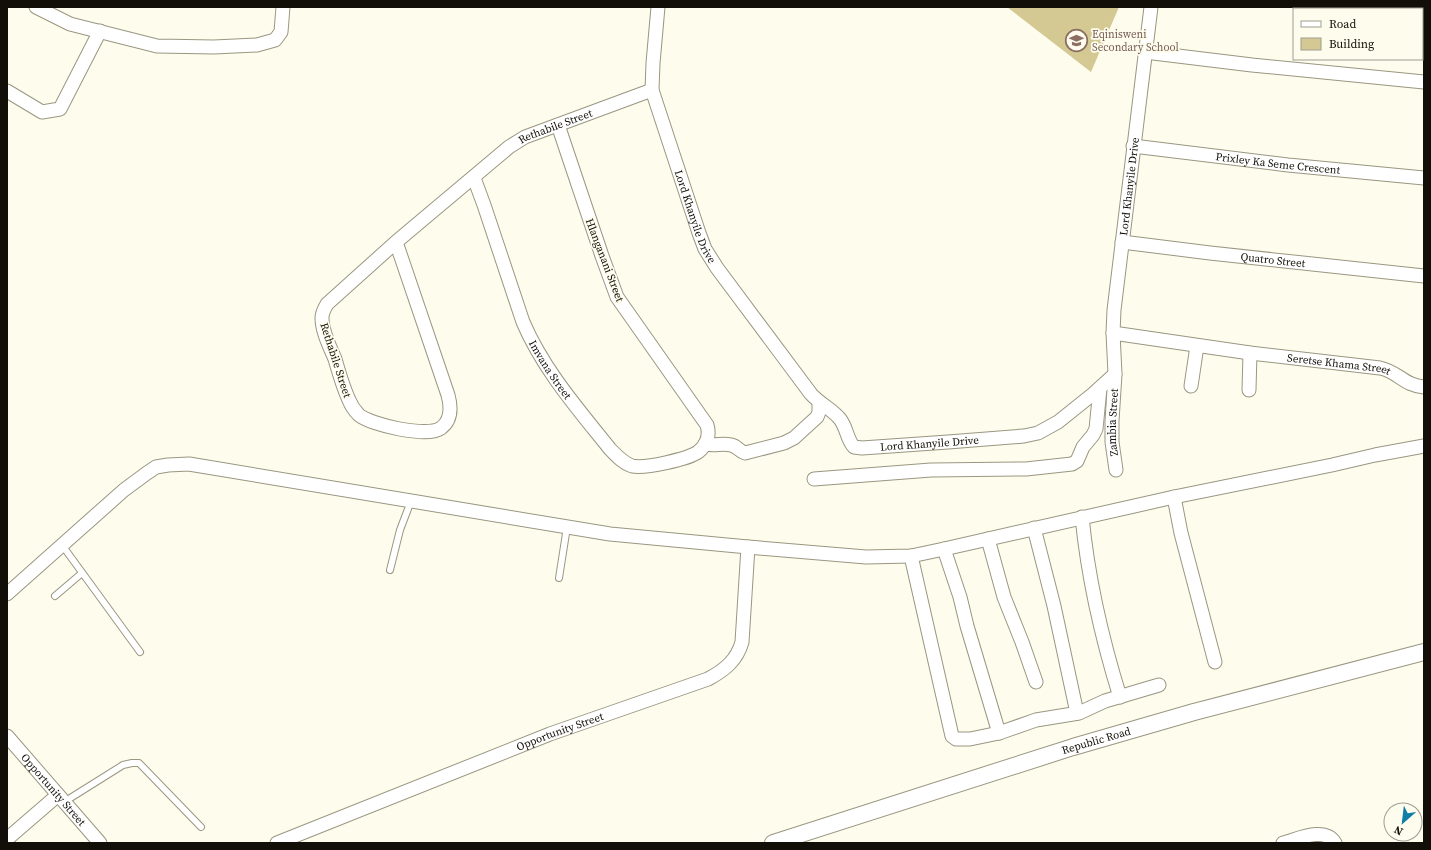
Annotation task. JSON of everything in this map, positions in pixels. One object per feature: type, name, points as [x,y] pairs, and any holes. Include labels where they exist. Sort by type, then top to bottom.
[{"type":"street","points":[[36,7],[70,24],[157,46],[214,47],[257,45],[271,42],[279,36],[281,32],[283,7]]},
{"type":"street","name":"Lord Khanyile Drive","points":[[658,7],[652,90],[687,201],[705,249],[717,268],[793,370],[819,402],[829,408],[841,421],[853,446],[862,448],[1035,434],[1054,425],[1115,374],[1113,333],[1114,310],[1151,7]]},
{"type":"street","points":[[7,91],[42,112],[60,109],[100,31]]},
{"type":"street","points":[[1145,52],[1252,65],[1424,82]]},
{"type":"street","name":"Rethabile Street","points":[[396,242],[448,395],[451,408],[450,415],[442,428],[437,430],[413,431],[386,426],[366,420],[357,413],[349,400],[323,322],[323,313],[327,304],[396,242],[518,140],[525,136],[652,90]]},
{"type":"street","name":"Hlanganani Street","points":[[558,125],[617,297],[704,418],[709,432],[705,444]]},
{"type":"street","name":"Prixley Ka Seme Crescent","points":[[1133,146],[1302,166],[1424,178]]},
{"type":"street","name":"Imvana Street","points":[[474,178],[523,322],[530,338],[548,368],[610,449],[628,464],[643,467],[664,463],[690,455],[699,451],[705,444]]},
{"type":"street","name":"Quatro Street","points":[[1122,242],[1424,276]]},
{"type":"street","name":"Seretse Khama Street","points":[[1113,333],[1250,353],[1380,368],[1388,370],[1409,384],[1424,387]]},
{"type":"street","points":[[1191,386],[1197,346]]},
{"type":"street","points":[[1249,390],[1250,353]]},
{"type":"street","name":"Zambia Street","points":[[1115,374],[1112,442],[1116,470]]},
{"type":"street","points":[[814,479],[930,470],[1026,469],[1072,464],[1077,461],[1083,447],[1096,429],[1100,388]]},
{"type":"street","points":[[705,444],[730,445],[737,447],[739,451],[745,452],[784,443],[794,438],[813,422],[820,412],[819,402]]},
{"type":"street","points":[[7,594],[124,490],[156,468],[168,464],[189,464],[610,534],[866,557],[911,556],[1174,497],[1424,446]]},
{"type":"street","points":[[1174,497],[1181,533],[1215,662]]},
{"type":"street","points":[[1082,517],[1093,591],[1107,653],[1120,697]]},
{"type":"street","points":[[1034,528],[1054,606],[1077,713]]},
{"type":"street","points":[[988,539],[1004,597],[1036,682]]},
{"type":"street","name":"Opportunity Street","points":[[277,843],[550,734],[708,679],[719,673],[735,659],[742,642],[748,547]]},
{"type":"street","points":[[944,549],[960,597],[967,626],[999,733]]},
{"type":"street","points":[[911,556],[952,736],[956,739],[963,740],[999,733],[1036,720],[1077,713],[1105,701],[1159,685]]},
{"type":"street","name":"Republic Road","points":[[773,843],[1073,747],[1194,712],[1424,652]]},
{"type":"street","name":"Opportunity Street","points":[[7,736],[100,843]]},
{"type":"street","points":[[7,839],[61,798]]},
{"type":"street","points":[[1283,843],[1319,834],[1326,835],[1335,843]]},
{"type":"lane","points":[[390,570],[400,530],[412,501]]},
{"type":"lane","points":[[559,578],[567,527]]},
{"type":"lane","points":[[62,545],[140,652]]},
{"type":"lane","points":[[55,596],[82,573]]},
{"type":"lane","points":[[61,798],[123,765],[132,762],[139,763],[201,827]]},
{"type":"building","name":"Eqinisweni Secondary School","points":[[1007,7],[1119,7],[1091,72]]},
{"type":"place","name":"Eqinisweni Secondary School","points":[[1077,40]]}]
